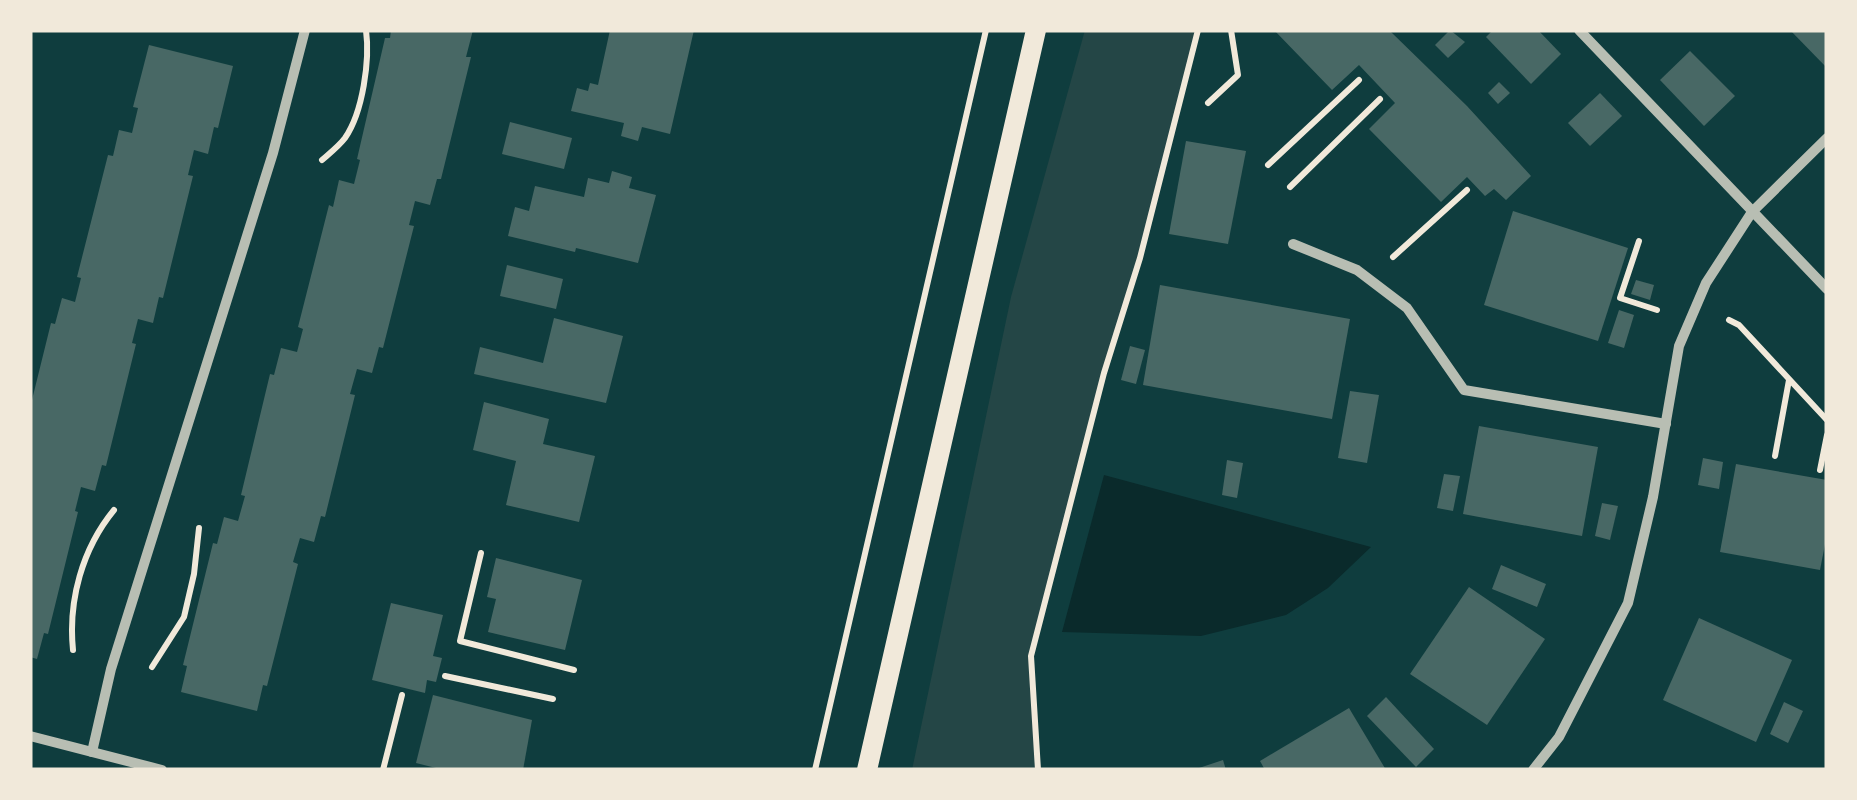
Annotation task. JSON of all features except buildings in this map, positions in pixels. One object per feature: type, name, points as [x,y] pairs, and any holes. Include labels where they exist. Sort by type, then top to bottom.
[{"type":"main road","points":[[867,770],[1036,30]]},
{"type":"street","points":[[92,752],[111,668],[273,153],[305,30]]},
{"type":"street","points":[[1580,30],[1827,288]]},
{"type":"street","points":[[1533,770],[1559,737],[1628,603],[1653,497],[1680,346],[1698,302],[1752,212],[1827,138]]},
{"type":"street","points":[[1293,244],[1357,270],[1407,308],[1464,390],[1666,424]]},
{"type":"street","points":[[30,736],[162,770]]},
{"type":"path","points":[[322,160],[346,137],[358,104],[367,73],[366,30]]},
{"type":"path","points":[[815,770],[986,30]]},
{"type":"path","points":[[1038,770],[1031,656],[1198,30]]},
{"type":"path","points":[[1208,103],[1238,75],[1231,30]]},
{"type":"path","points":[[1268,165],[1359,80]]},
{"type":"path","points":[[1290,187],[1380,99]]},
{"type":"path","points":[[1370,278],[1466,190]]},
{"type":"path","points":[[1638,241],[1620,298],[1690,321]]},
{"type":"path","points":[[1698,302],[1739,325],[1827,420]]},
{"type":"path","points":[[1775,456],[1789,379]]},
{"type":"path","points":[[1820,470],[1827,435]]},
{"type":"path","points":[[73,650],[70,620],[83,562],[114,510]]},
{"type":"path","points":[[151,668],[184,617],[194,574],[198,528]]},
{"type":"path","points":[[481,553],[460,640],[574,670]]},
{"type":"path","points":[[445,676],[553,700]]},
{"type":"path","points":[[383,770],[402,694]]},
{"type":"shaded area","points":[[1085,30],[1199,30],[1031,656],[1039,770],[912,770],[1011,297]]},
{"type":"shaded area","points":[[1104,475],[1371,547],[1328,588],[1286,615],[1201,636],[1062,632]]}]
